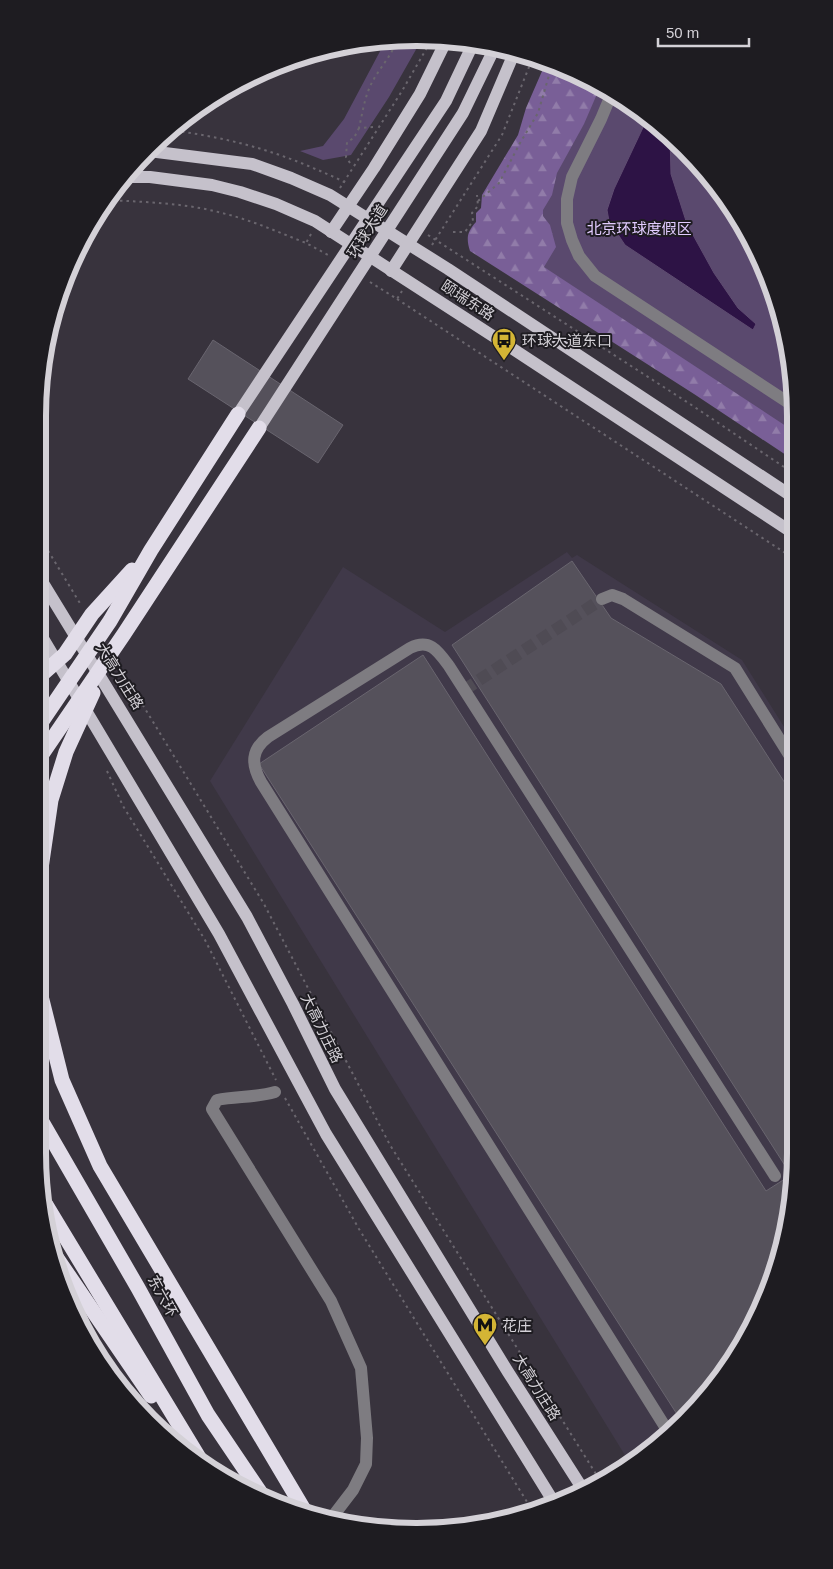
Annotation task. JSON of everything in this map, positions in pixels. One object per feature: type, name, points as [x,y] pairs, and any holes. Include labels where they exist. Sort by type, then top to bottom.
[{"type":"highway","points":[[46,715],[110,621],[151,550],[238,414]]},
{"type":"highway","points":[[46,748],[124,634],[259,428]]},
{"type":"highway","points":[[46,671],[65,654],[100,604],[151,550]]},
{"type":"highway","points":[[46,838],[52,800],[66,752],[78,724],[124,634]]},
{"type":"highway","points":[[46,1016],[62,1080],[100,1166],[301,1504]]},
{"type":"highway","name":"东六环","points":[[46,1130],[138,1288],[208,1415],[256,1486]]},
{"type":"highway","points":[[51,1213],[193,1447]]},
{"type":"highway","points":[[66,1271],[177,1435]]},
{"type":"main road","points":[[330,232],[420,94],[443,47]]},
{"type":"main road","name":"环球大道","points":[[238,414],[446,101],[470,50]]},
{"type":"main road","name":"环球大道","points":[[259,428],[463,113],[492,54]]},
{"type":"main road","points":[[391,271],[481,132],[512,59]]},
{"type":"main road","name":"颐瑞东路","points":[[159,151],[252,164],[330,195],[408,244],[787,493]]},
{"type":"main road","name":"颐瑞东路","points":[[134,177],[150,177],[212,185],[276,204],[315,222],[522,354],[787,529]]},
{"type":"main road","name":"大高力庄路","points":[[46,588],[247,917],[293,1004],[334,1089],[503,1364],[580,1485]]},
{"type":"main road","points":[[46,643],[219,934],[326,1134],[551,1498]]},
{"type":"street","points":[[609,100],[572,177],[567,199],[568,223],[572,240],[579,256],[595,276],[786,401]]},
{"type":"street","points":[[602,598],[612,595],[623,599],[735,668],[787,751]]},
{"type":"street","points":[[665,1427],[261,782],[254,764],[254,754],[258,746],[268,737],[410,648],[421,644],[434,648],[444,659],[775,1176]]},
{"type":"street","points":[[275,1092],[248,1098],[236,1096],[217,1100],[212,1109],[332,1301],[361,1368],[367,1438],[366,1464],[353,1490],[335,1514]]},
{"type":"path","points":[[350,163],[346,157],[347,142],[354,138],[359,128],[369,88],[394,47]]},
{"type":"path","points":[[478,201],[499,183],[538,113],[550,71]]},
{"type":"path","points":[[359,128],[373,127]]},
{"type":"path","points":[[453,232],[465,232],[473,221],[472,213],[478,206],[477,195]]},
{"type":"path","points":[[116,200],[170,203],[222,213],[270,228],[306,243]]},
{"type":"path","points":[[397,299],[787,554]]},
{"type":"path","points":[[46,547],[82,607]]},
{"type":"path","points":[[118,666],[264,904],[390,1145],[597,1476]]},
{"type":"shaded area","points":[[644,125],[670,147],[671,174],[687,224],[714,273],[738,308],[756,324],[753,330],[625,245],[609,221],[607,210],[614,189]]},
{"type":"shaded area","points":[[567,552],[572,558],[577,555],[742,660],[787,731],[787,1152],[784,1201],[780,1225],[759,1294],[737,1338],[724,1358],[695,1397],[661,1431],[626,1457],[210,781],[343,567],[445,632]]},
{"type":"green space","points":[[418,46],[389,97],[351,155],[323,160],[300,151],[323,146],[344,119],[382,48]]},
{"type":"green space","points":[[543,69],[580,84],[611,102],[787,406],[787,456],[470,251],[468,235],[476,222],[476,213],[481,208],[482,195],[518,135],[526,108]]},
{"type":"green space","name":"北京环球度假区","points":[[597,93],[661,138],[695,172],[724,211],[749,253],[767,297],[780,344],[784,368],[787,427],[544,267],[556,247],[550,225],[543,216],[543,210],[552,195],[557,173],[584,124]]},
{"type":"building","points":[[213,340],[343,425],[318,463],[188,379]]},
{"type":"building","points":[[572,561],[611,618],[721,684],[787,786],[786,1168],[452,645]]},
{"type":"building","points":[[423,655],[766,1191],[786,1178],[780,1225],[759,1294],[737,1338],[724,1358],[695,1397],[677,1415],[259,764]]},
{"type":"tunnel","points":[[464,690],[602,599]]},
{"type":"place","name":"环球大道东口","points":[[504,361]]},
{"type":"place","name":"花庄","points":[[485,1346]]}]
